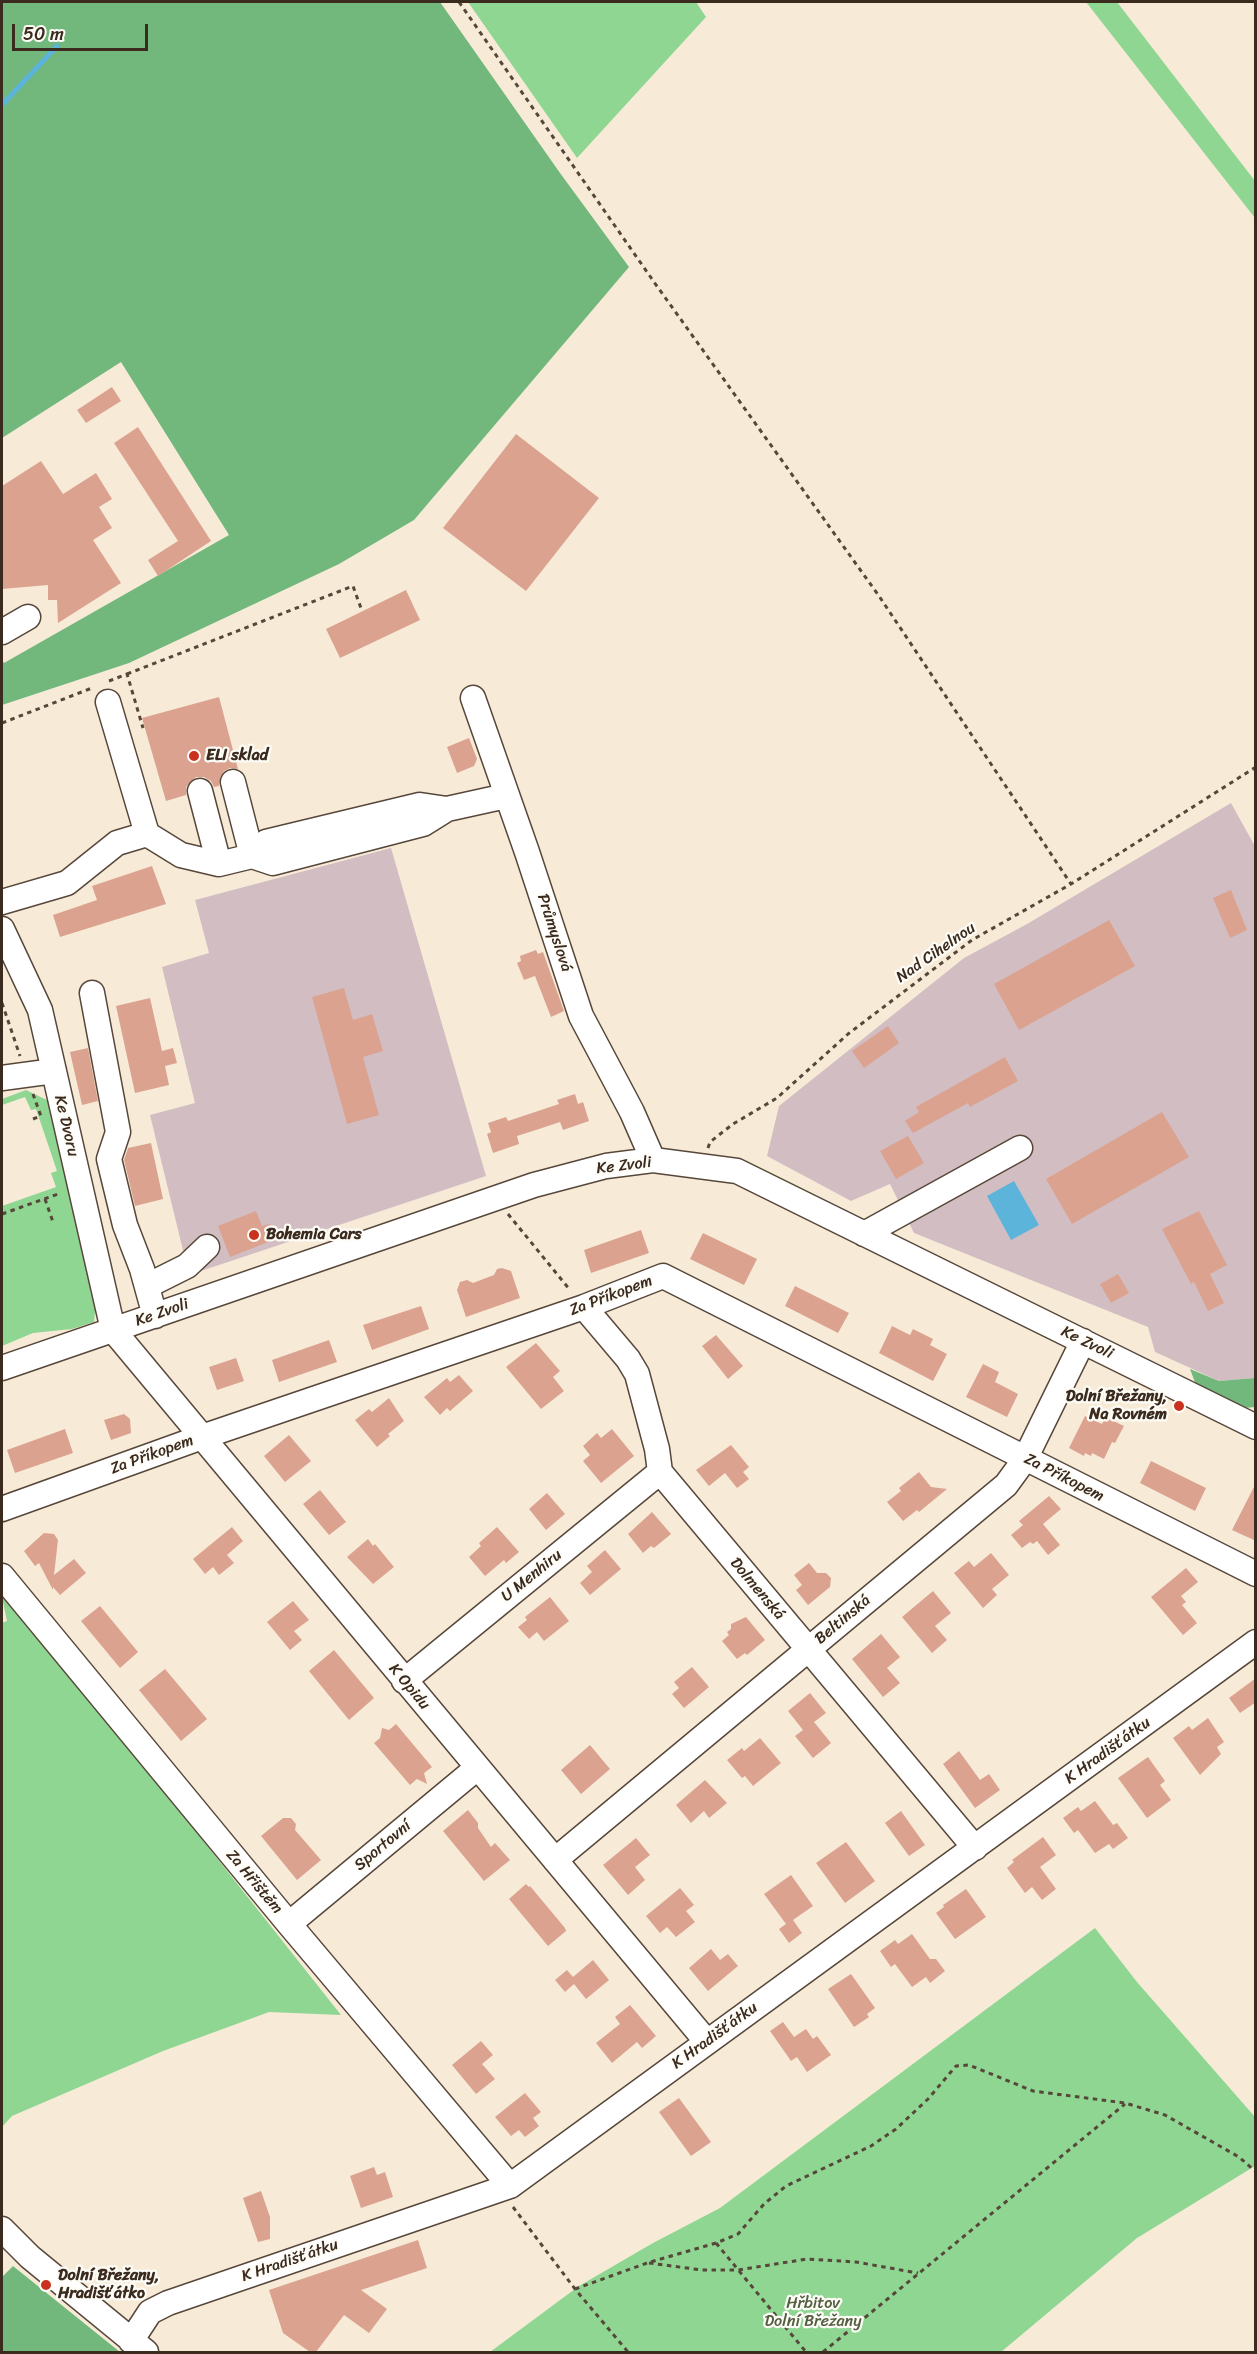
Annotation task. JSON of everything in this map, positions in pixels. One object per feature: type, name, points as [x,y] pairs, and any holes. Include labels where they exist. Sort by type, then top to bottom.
[{"type":"street","points":[[2,632],[28,617]]},
{"type":"street","points":[[103,690],[147,834],[181,855],[219,864],[252,856],[266,842],[310,831],[420,805],[447,809],[506,796]]},
{"type":"street","name":"Průmyslová","points":[[473,698],[581,1016],[632,1112],[653,1160]]},
{"type":"street","points":[[233,782],[252,856]]},
{"type":"street","points":[[200,791],[219,864]]},
{"type":"street","points":[[2,902],[67,883],[117,843],[147,834]]},
{"type":"street","name":"Ke Dvoru","points":[[2,929],[40,1010],[54,1071],[67,1188],[113,1330]]},
{"type":"street","points":[[92,993],[118,1132],[109,1159],[124,1225],[142,1269],[155,1316]]},
{"type":"street","points":[[2,1078],[54,1071]]},
{"type":"street","points":[[864,1234],[1020,1148]]},
{"type":"street","name":"Ke Zvoli","points":[[2,1368],[155,1316],[504,1206],[606,1166],[653,1160],[737,1171],[1256,1427]]},
{"type":"street","points":[[147,1286],[187,1266],[207,1247]]},
{"type":"street","name":"Za Příkopem","points":[[2,1509],[202,1437],[584,1307],[663,1276],[1256,1574]]},
{"type":"street","points":[[584,1307],[628,1359],[637,1374],[657,1449],[660,1472]]},
{"type":"street","name":"K Opidu","points":[[113,1330],[706,2042]]},
{"type":"street","name":"Beltinská","points":[[555,1860],[1006,1485],[1025,1459],[1083,1341]]},
{"type":"street","name":"Dolmenská","points":[[660,1472],[975,1848]]},
{"type":"street","name":"U Menhiru","points":[[404,1681],[660,1472]]},
{"type":"street","name":"Za Hřištěm","points":[[2,1576],[289,1924],[510,2186]]},
{"type":"street","name":"K Hradišťátku","points":[[138,2347],[150,2312],[168,2303],[510,2186],[1256,1642]]},
{"type":"street","name":"Sportovní","points":[[289,1924],[477,1768]]},
{"type":"street","points":[[2,2229],[30,2257],[138,2347]]},
{"type":"path","points":[[459,2],[660,291],[879,597],[1071,884]]},
{"type":"path","points":[[2,723],[103,690],[127,674],[352,586],[362,611]]},
{"type":"path","points":[[127,674],[143,728]]},
{"type":"path","name":"Nad Cihelnou","points":[[700,1167],[710,1142],[734,1124],[777,1098],[883,1006],[972,940],[1071,884],[1256,767]]},
{"type":"path","points":[[2,1003],[44,1125]]},
{"type":"path","points":[[33,1119],[41,1116]]},
{"type":"path","points":[[2,1214],[45,1199],[67,1188]]},
{"type":"path","points":[[45,1199],[53,1222]]},
{"type":"path","points":[[504,1206],[519,1213]]},
{"type":"path","points":[[504,1206],[584,1307]]},
{"type":"path","points":[[575,2289],[738,2234],[764,2204],[786,2186],[872,2146],[896,2129],[928,2099],[957,2066],[969,2065],[1034,2091],[1125,2103],[1165,2115],[1239,2157],[1256,2172]]},
{"type":"path","points":[[823,2352],[1125,2103]]},
{"type":"path","points":[[510,2186],[510,2203],[575,2289],[628,2352]]},
{"type":"path","points":[[716,2243],[806,2352]]},
{"type":"path","points":[[647,2263],[702,2270],[738,2270],[807,2259],[856,2262],[918,2273]]},
{"type":"shaded area","points":[[1231,803],[1256,848],[1255,1378],[1219,1381],[1155,1352],[1148,1327],[914,1233],[890,1184],[851,1201],[767,1156],[779,1106],[964,958],[1027,924]]},
{"type":"shaded area","points":[[391,848],[486,1176],[189,1275],[150,1115],[195,1103],[162,967],[209,953],[195,900]]},
{"type":"green space","points":[[2,2],[440,2],[629,267],[414,520],[339,564],[129,663],[2,705],[2,660],[4,663],[229,535],[121,362],[2,438]]},
{"type":"green space","points":[[468,2],[696,2],[706,17],[577,158]]},
{"type":"green space","points":[[1086,2],[1117,2],[1255,181],[1255,218]]},
{"type":"green space","points":[[26,1090],[49,1101],[96,1303],[94,1322],[72,1329],[33,1333],[2,1346],[2,1206],[56,1187],[51,1173],[57,1171],[36,1109],[31,1110],[25,1097],[2,1105],[2,1099]]},
{"type":"green space","points":[[1190,1369],[1219,1381],[1255,1378],[1255,1407],[1245,1408],[1196,1385]]},
{"type":"green space","points":[[5,1594],[341,2015],[269,2012],[163,2051],[12,2116],[2,2127],[2,1623],[7,1621],[2,1597]]},
{"type":"green space","name":"Hřbitov Dolní Břežany","points":[[1095,1928],[1137,1982],[1255,2117],[1255,2166],[1137,2238],[1001,2352],[490,2352],[579,2286],[653,2243],[720,2208]]},
{"type":"green space","points":[[13,2266],[120,2352],[2,2352],[2,2277]]},
{"type":"water","points":[[1014,1181],[1039,1225],[1011,1240],[987,1196]]},
{"type":"building","points":[[112,387],[121,401],[86,423],[77,410]]},
{"type":"building","points":[[138,427],[211,541],[158,576],[148,560],[178,541],[114,443]]},
{"type":"building","points":[[516,434],[599,498],[526,591],[443,528]]},
{"type":"building","points":[[41,461],[63,494],[96,473],[112,499],[99,507],[112,528],[93,540],[121,583],[58,623],[57,600],[48,600],[48,585],[2,589],[2,486]]},
{"type":"building","points":[[406,590],[420,620],[340,658],[326,629]]},
{"type":"building","name":"ELI sklad","points":[[219,697],[238,769],[230,768],[224,771],[219,786],[214,787],[211,781],[204,777],[196,777],[186,787],[186,795],[166,801],[142,718]]},
{"type":"building","points":[[469,738],[477,759],[474,766],[457,773],[447,747]]},
{"type":"building","points":[[152,866],[166,904],[60,937],[53,915],[97,900],[92,886]]},
{"type":"building","points":[[1231,890],[1247,930],[1230,938],[1213,898]]},
{"type":"building","points":[[1109,920],[1135,966],[1019,1030],[994,984]]},
{"type":"building","points":[[536,950],[538,954],[543,952],[564,1011],[551,1017],[535,976],[524,980],[517,963],[521,961],[520,956]]},
{"type":"building","points":[[344,988],[353,1020],[372,1014],[383,1051],[363,1057],[379,1115],[347,1124],[312,997]]},
{"type":"building","points":[[150,998],[162,1051],[173,1048],[177,1063],[165,1066],[169,1085],[135,1093],[116,1006]]},
{"type":"building","points":[[888,1026],[899,1043],[864,1068],[852,1051]]},
{"type":"building","points":[[88,1048],[98,1101],[82,1105],[70,1052]]},
{"type":"building","points":[[1005,1057],[1018,1081],[970,1107],[968,1103],[913,1133],[905,1121],[919,1112],[916,1107]]},
{"type":"building","points":[[575,1094],[578,1104],[583,1102],[589,1121],[563,1130],[560,1122],[517,1136],[519,1144],[493,1153],[487,1134],[491,1132],[488,1123],[506,1117],[508,1121],[559,1104],[557,1100]]},
{"type":"building","points":[[1162,1112],[1189,1157],[1072,1224],[1046,1179]]},
{"type":"building","points":[[908,1136],[924,1163],[896,1179],[880,1151]]},
{"type":"building","points":[[151,1143],[163,1199],[135,1206],[124,1160],[128,1148]]},
{"type":"building","points":[[256,1211],[262,1226],[270,1224],[276,1239],[230,1257],[218,1226]]},
{"type":"building","points":[[1199,1211],[1227,1265],[1210,1274],[1224,1303],[1208,1311],[1194,1282],[1191,1284],[1162,1229]]},
{"type":"building","points":[[641,1230],[649,1253],[591,1273],[584,1250]]},
{"type":"building","points":[[703,1233],[757,1259],[744,1285],[690,1259]]},
{"type":"building","points":[[497,1269],[511,1271],[520,1298],[466,1317],[457,1290],[460,1282],[467,1280],[473,1283],[494,1275]]},
{"type":"building","points":[[1118,1274],[1129,1293],[1111,1303],[1100,1284]]},
{"type":"building","points":[[795,1286],[849,1313],[838,1333],[785,1306]]},
{"type":"building","points":[[421,1306],[429,1329],[372,1350],[363,1325]]},
{"type":"building","points":[[892,1326],[910,1335],[913,1329],[933,1339],[930,1345],[947,1354],[933,1381],[879,1353]]},
{"type":"building","points":[[716,1335],[743,1366],[728,1379],[702,1346]]},
{"type":"building","points":[[329,1340],[337,1362],[279,1382],[272,1360]]},
{"type":"building","points":[[536,1343],[560,1371],[553,1377],[564,1391],[541,1409],[506,1367]]},
{"type":"building","points":[[236,1358],[244,1381],[217,1390],[209,1367]]},
{"type":"building","points":[[983,1364],[999,1372],[995,1382],[1018,1394],[1007,1417],[966,1397]]},
{"type":"building","points":[[459,1375],[473,1391],[450,1411],[447,1408],[440,1415],[424,1397],[447,1378],[450,1382]]},
{"type":"building","points":[[389,1398],[404,1421],[377,1447],[355,1420],[369,1409],[372,1412]]},
{"type":"building","points":[[124,1414],[130,1419],[131,1433],[111,1440],[104,1420]]},
{"type":"building","points":[[1085,1416],[1102,1424],[1105,1417],[1124,1426],[1115,1443],[1112,1442],[1104,1459],[1092,1453],[1091,1456],[1085,1453],[1084,1456],[1069,1448]]},
{"type":"building","points":[[65,1429],[73,1453],[15,1473],[7,1450]]},
{"type":"building","points":[[612,1429],[634,1456],[601,1483],[583,1461],[590,1455],[583,1446],[597,1433],[601,1438]]},
{"type":"building","points":[[289,1435],[311,1461],[285,1482],[264,1456]]},
{"type":"building","points":[[731,1445],[749,1467],[743,1472],[749,1479],[737,1488],[725,1473],[709,1486],[696,1470]]},
{"type":"building","points":[[1151,1461],[1206,1488],[1195,1511],[1140,1483]]},
{"type":"building","points":[[919,1472],[931,1487],[947,1489],[919,1512],[917,1510],[903,1521],[887,1502],[901,1491],[899,1488]]},
{"type":"building","points":[[1256,1483],[1256,1541],[1232,1530]]},
{"type":"building","points":[[320,1490],[346,1522],[329,1535],[303,1504]]},
{"type":"building","points":[[547,1493],[565,1514],[546,1530],[529,1509]]},
{"type":"building","points":[[1049,1496],[1061,1509],[1043,1524],[1060,1545],[1048,1555],[1037,1541],[1033,1544],[1030,1542],[1022,1548],[1011,1535],[1023,1525],[1019,1521]]},
{"type":"building","points":[[652,1512],[671,1534],[654,1548],[651,1546],[643,1553],[628,1534]]},
{"type":"building","points":[[232,1527],[243,1541],[227,1555],[234,1563],[219,1575],[213,1567],[205,1574],[193,1559]]},
{"type":"building","points":[[497,1527],[519,1552],[506,1563],[504,1560],[485,1576],[469,1557],[481,1546],[479,1543]]},
{"type":"building","points":[[44,1533],[54,1534],[58,1540],[54,1575],[74,1559],[86,1573],[60,1595],[53,1587],[53,1590],[39,1563],[35,1566],[24,1551]]},
{"type":"building","points":[[368,1539],[394,1567],[373,1584],[347,1557]]},
{"type":"building","points":[[605,1550],[621,1569],[590,1595],[580,1583],[592,1572],[587,1566]]},
{"type":"building","points":[[991,1553],[1009,1575],[992,1589],[997,1595],[983,1608],[954,1573],[969,1561],[974,1567]]},
{"type":"building","points":[[809,1563],[817,1573],[826,1573],[831,1578],[830,1587],[808,1605],[796,1590],[802,1585],[794,1575]]},
{"type":"building","points":[[1186,1568],[1198,1582],[1181,1596],[1186,1602],[1182,1605],[1197,1623],[1183,1635],[1151,1597]]},
{"type":"building","points":[[933,1591],[951,1613],[935,1626],[947,1640],[932,1653],[902,1617]]},
{"type":"building","points":[[550,1597],[569,1621],[544,1641],[537,1632],[529,1639],[518,1627],[527,1620],[525,1617]]},
{"type":"building","points":[[293,1601],[309,1620],[294,1631],[302,1640],[290,1650],[267,1622]]},
{"type":"building","points":[[100,1606],[138,1652],[120,1668],[81,1621]]},
{"type":"building","points":[[746,1617],[765,1640],[747,1655],[745,1653],[737,1659],[722,1641],[729,1635],[727,1632],[731,1629],[731,1624]]},
{"type":"building","points":[[881,1634],[900,1657],[887,1668],[900,1683],[883,1697],[852,1659]]},
{"type":"building","points":[[334,1650],[374,1698],[349,1720],[309,1671]]},
{"type":"building","points":[[692,1667],[709,1687],[684,1708],[672,1694],[679,1688],[674,1682]]},
{"type":"building","points":[[165,1669],[207,1719],[181,1741],[139,1690]]},
{"type":"building","points":[[1256,1678],[1256,1702],[1240,1713],[1229,1698]]},
{"type":"building","points":[[810,1693],[826,1713],[814,1722],[831,1743],[813,1758],[795,1736],[803,1730],[788,1711]]},
{"type":"building","points":[[1208,1718],[1224,1742],[1217,1747],[1221,1754],[1200,1775],[1173,1738],[1189,1726],[1192,1730]]},
{"type":"building","points":[[396,1724],[432,1767],[424,1773],[427,1784],[417,1779],[410,1785],[374,1743],[380,1738],[382,1728],[389,1730]]},
{"type":"building","points":[[760,1738],[781,1763],[753,1786],[745,1776],[742,1778],[727,1760],[742,1748],[744,1751]]},
{"type":"building","points":[[590,1745],[610,1769],[581,1794],[561,1770]]},
{"type":"building","points":[[959,1751],[980,1780],[989,1774],[1000,1790],[975,1808],[943,1764]]},
{"type":"building","points":[[1148,1757],[1165,1781],[1160,1785],[1171,1800],[1147,1818],[1118,1778]]},
{"type":"building","points":[[705,1780],[727,1803],[709,1818],[704,1811],[691,1823],[676,1805]]},
{"type":"building","points":[[1095,1801],[1113,1825],[1117,1823],[1128,1838],[1113,1849],[1109,1844],[1095,1853],[1078,1830],[1074,1833],[1063,1818],[1078,1807],[1081,1811]]},
{"type":"building","points":[[468,1810],[491,1847],[495,1843],[510,1860],[484,1881],[443,1831]]},
{"type":"building","points":[[901,1811],[925,1845],[909,1856],[885,1823]]},
{"type":"building","points":[[283,1818],[291,1818],[296,1824],[295,1830],[321,1860],[297,1880],[261,1836]]},
{"type":"building","points":[[1043,1837],[1056,1855],[1040,1867],[1056,1889],[1042,1900],[1032,1887],[1025,1893],[1007,1868],[1014,1862],[1012,1860]]},
{"type":"building","points":[[636,1838],[650,1855],[635,1867],[645,1880],[628,1895],[603,1865]]},
{"type":"building","points":[[846,1842],[875,1881],[845,1903],[816,1863]]},
{"type":"building","points":[[791,1875],[813,1906],[793,1920],[802,1933],[789,1943],[779,1929],[786,1924],[764,1894]]},
{"type":"building","points":[[526,1884],[565,1928],[566,1931],[548,1946],[509,1899]]},
{"type":"building","points":[[680,1888],[694,1905],[686,1911],[695,1922],[676,1937],[667,1927],[660,1933],[646,1916]]},
{"type":"building","points":[[966,1889],[986,1917],[955,1939],[936,1913],[944,1907],[943,1905]]},
{"type":"building","points":[[912,1934],[930,1959],[936,1959],[945,1971],[930,1983],[926,1977],[912,1987],[895,1964],[891,1967],[880,1951],[895,1940],[898,1944]]},
{"type":"building","points":[[711,1949],[720,1960],[728,1954],[738,1966],[708,1991],[689,1968]]},
{"type":"building","points":[[593,1960],[609,1980],[586,1999],[574,1984],[565,1992],[555,1980],[567,1970],[573,1977]]},
{"type":"building","points":[[851,1974],[875,2008],[867,2014],[869,2017],[854,2027],[828,1989]]},
{"type":"building","points":[[630,2005],[656,2036],[642,2048],[637,2042],[612,2063],[596,2043],[620,2024],[615,2017]]},
{"type":"building","points":[[783,2022],[794,2037],[806,2029],[813,2039],[817,2036],[831,2055],[807,2072],[797,2057],[791,2061],[770,2031]]},
{"type":"building","points":[[481,2041],[493,2055],[482,2064],[495,2079],[476,2094],[452,2065]]},
{"type":"building","points":[[525,2093],[541,2112],[533,2118],[539,2126],[525,2137],[519,2130],[511,2136],[495,2117]]},
{"type":"building","points":[[679,2098],[711,2142],[691,2156],[659,2112]]},
{"type":"building","points":[[374,2167],[377,2175],[385,2172],[393,2197],[361,2208],[350,2176]]},
{"type":"building","points":[[261,2191],[270,2217],[270,2239],[258,2242],[243,2198]]},
{"type":"building","points":[[418,2240],[427,2268],[361,2290],[387,2309],[369,2333],[344,2315],[316,2352],[310,2352],[283,2333],[269,2290]]},
{"type":"waterway","points":[[2,105],[57,46]]},
{"type":"place","name":"ELI sklad","points":[[194,756]]},
{"type":"place","name":"Bohemia Cars","points":[[254,1235]]},
{"type":"place","name":"Dolní Břežany, Na Rovném","points":[[1179,1406]]},
{"type":"place","name":"Dolní Břežany, Hradišťátko","points":[[46,2285]]}]
